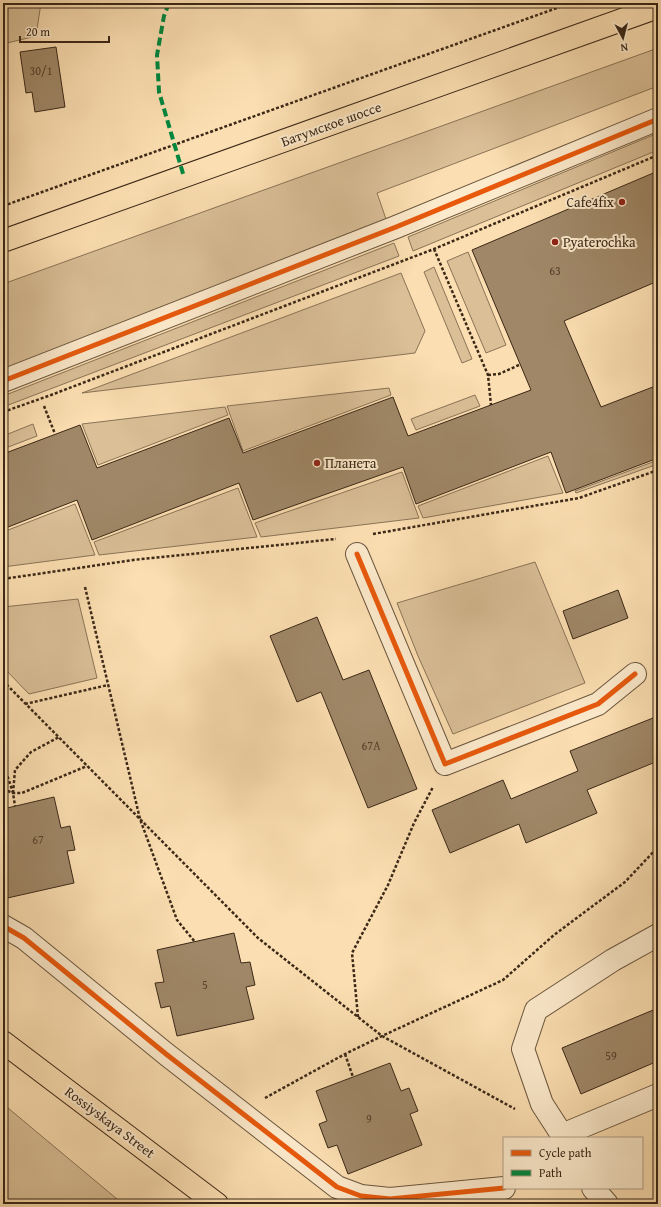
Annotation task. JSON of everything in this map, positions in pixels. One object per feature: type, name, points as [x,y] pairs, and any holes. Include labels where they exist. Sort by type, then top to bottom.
[{"type":"main road","name":"Батумское шоссе","points":[[3,241],[658,7]]},
{"type":"main road","name":"Rossiyskaya Street","points":[[3,1042],[217,1204]]},
{"type":"street","points":[[3,381],[396,227],[658,119]]},
{"type":"street","points":[[357,554],[445,764],[598,704],[635,674]]},
{"type":"street","points":[[3,926],[24,938],[166,1054],[337,1187],[360,1196],[390,1199],[503,1188]]},
{"type":"street","points":[[658,935],[614,960],[536,1010],[522,1049],[542,1104],[563,1136],[658,1095]]},
{"type":"street","points":[[594,1189],[607,1204]]},
{"type":"path","points":[[3,206],[571,3]]},
{"type":"path","points":[[3,412],[434,249],[658,155]]},
{"type":"path","points":[[434,249],[488,375],[491,405]]},
{"type":"path","points":[[488,375],[499,374],[519,365]]},
{"type":"path","points":[[44,406],[55,434]]},
{"type":"path","points":[[368,535],[579,498],[658,470]]},
{"type":"path","points":[[3,579],[133,560],[337,539]]},
{"type":"path","points":[[85,587],[140,819],[177,920],[195,942]]},
{"type":"path","points":[[3,681],[258,938],[382,1036],[520,1112]]},
{"type":"path","points":[[25,704],[108,685]]},
{"type":"path","points":[[13,793],[15,770],[31,752],[59,737]]},
{"type":"path","points":[[3,762],[13,793],[15,806]]},
{"type":"path","points":[[358,1017],[352,953],[388,885],[414,823],[445,764]]},
{"type":"path","points":[[3,789],[13,793],[22,793],[87,766]]},
{"type":"path","points":[[263,1099],[344,1054],[503,980],[554,935],[625,882],[658,847]]},
{"type":"path","points":[[344,1054],[353,1077]]},
{"type":"shaded area","points":[[3,3],[41,3],[36,36],[3,44]]},
{"type":"shaded area","points":[[658,48],[658,86],[377,193],[387,222],[3,371],[3,284]]},
{"type":"shaded area","points":[[658,133],[658,150],[413,251],[408,237]]},
{"type":"shaded area","points":[[394,243],[399,256],[3,407],[3,396]]},
{"type":"shaded area","points":[[468,252],[506,345],[486,353],[447,261]]},
{"type":"shaded area","points":[[434,267],[472,359],[462,363],[424,272]]},
{"type":"shaded area","points":[[401,273],[425,331],[415,353],[82,393]]},
{"type":"shaded area","points":[[389,388],[391,395],[243,451],[227,406]]},
{"type":"shaded area","points":[[475,395],[480,406],[416,430],[411,419]]},
{"type":"shaded area","points":[[225,407],[228,415],[98,465],[82,424]]},
{"type":"shaded area","points":[[33,424],[37,436],[3,449],[3,436]]},
{"type":"shaded area","points":[[548,456],[563,493],[423,518],[418,506]]},
{"type":"shaded area","points":[[658,460],[658,464],[576,493],[575,491]]},
{"type":"shaded area","points":[[402,472],[419,518],[261,537],[255,523]]},
{"type":"shaded area","points":[[238,488],[257,537],[99,555],[94,542]]},
{"type":"shaded area","points":[[75,504],[95,555],[3,567],[3,532]]},
{"type":"shaded area","points":[[535,562],[585,683],[453,734],[418,656],[397,603]]},
{"type":"shaded area","points":[[78,599],[97,678],[29,694],[3,667],[3,607]]},
{"type":"shaded area","points":[[3,1105],[8,1108],[123,1204],[3,1204]]},
{"type":"building","points":[[56,47],[65,107],[35,112],[32,92],[26,93],[20,52]]},
{"type":"building","name":"Планета","points":[[658,171],[658,281],[564,321],[601,407],[658,385],[658,458],[566,493],[551,452],[416,504],[403,467],[253,520],[239,483],[92,540],[77,500],[3,529],[3,454],[80,425],[97,468],[229,418],[243,453],[393,397],[408,436],[531,390],[472,250]]},
{"type":"building","points":[[618,590],[628,618],[573,639],[563,611]]},
{"type":"building","points":[[317,617],[343,680],[369,670],[417,789],[368,808],[321,692],[297,702],[270,636]]},
{"type":"building","points":[[658,716],[658,761],[587,790],[597,813],[526,843],[519,824],[450,853],[432,810],[503,780],[511,799],[578,771],[570,751]]},
{"type":"building","points":[[54,797],[61,828],[70,826],[75,850],[67,851],[74,883],[3,899],[3,809]]},
{"type":"building","points":[[234,933],[241,963],[250,962],[255,985],[246,987],[254,1019],[177,1036],[170,1006],[161,1008],[155,983],[164,982],[157,950]]},
{"type":"building","points":[[658,1008],[658,1061],[581,1094],[562,1048]]},
{"type":"building","points":[[390,1063],[401,1091],[409,1088],[418,1111],[410,1114],[422,1145],[348,1174],[337,1145],[328,1148],[319,1124],[327,1121],[316,1091]]},
{"type":"marked path","points":[[169,3],[164,16],[157,55],[159,92],[184,177]]},
{"type":"cycle path","points":[[3,381],[396,227],[658,119]]},
{"type":"cycle path","points":[[357,554],[445,764],[598,704],[635,674]]},
{"type":"cycle path","points":[[3,926],[24,938],[166,1054],[337,1187],[361,1196],[390,1199],[503,1188]]},
{"type":"place","name":"Cafe4fix","points":[[622,202]]},
{"type":"place","name":"Pyaterochka","points":[[555,242]]},
{"type":"place","name":"Планета","points":[[317,463]]}]
